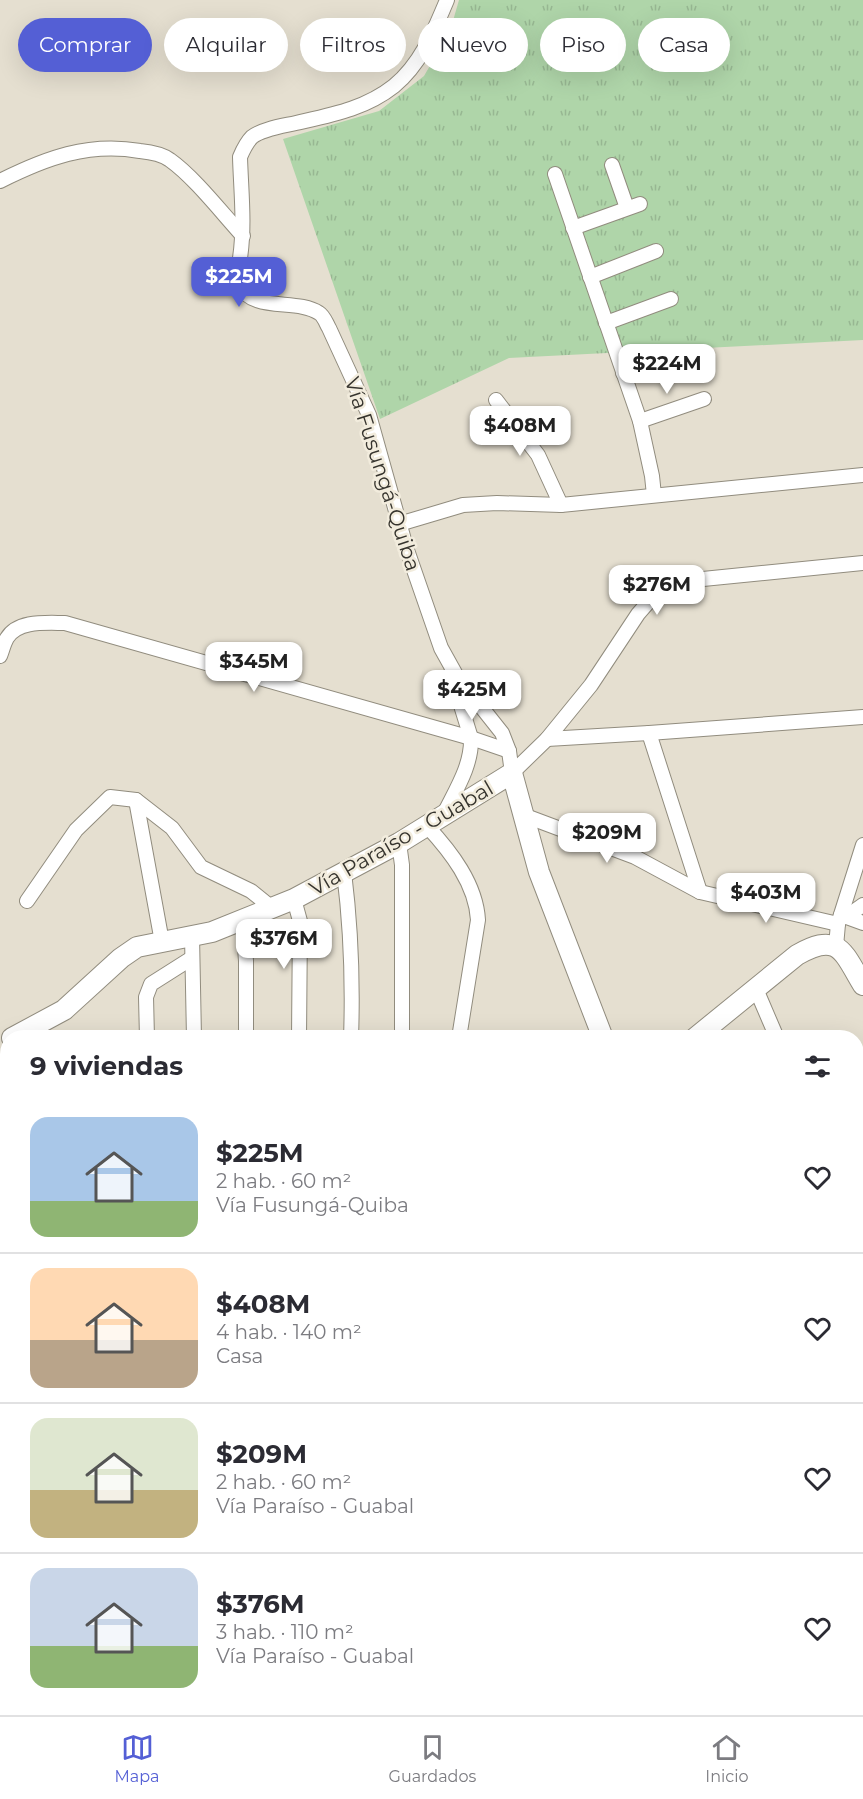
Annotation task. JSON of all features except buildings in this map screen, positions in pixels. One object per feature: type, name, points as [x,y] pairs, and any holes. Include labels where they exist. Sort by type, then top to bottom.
[{"type":"street","name":"Vía Fusungá-Quiba","points":[[447,0],[416,65],[396,85],[358,108],[253,136],[245,146],[240,157],[243,236],[238,269],[239,285],[251,297],[265,303],[304,306],[321,314],[329,327],[369,415],[399,524],[448,663]]},
{"type":"street","points":[[0,181],[28,167],[92,148],[116,146],[150,152],[168,158],[182,169],[243,236]]},
{"type":"street","points":[[573,228],[633,206],[612,165]]},
{"type":"street","points":[[555,174],[640,421],[654,495]]},
{"type":"street","points":[[590,277],[656,251]]},
{"type":"street","points":[[606,323],[671,299]]},
{"type":"street","points":[[624,373],[683,352]]},
{"type":"street","points":[[640,421],[704,399]]},
{"type":"street","points":[[496,400],[538,455],[561,505]]},
{"type":"street","points":[[399,524],[463,505],[497,503],[561,505],[863,475]]},
{"type":"street","points":[[512,773],[547,739],[591,685],[638,614],[658,591],[693,580],[863,563]]},
{"type":"street","points":[[0,656],[7,637],[22,627],[39,622],[65,623],[471,738],[508,751]]},
{"type":"street","points":[[448,663],[471,738],[469,763],[435,821],[477,907],[478,920],[460,1030]]},
{"type":"street","points":[[448,663],[502,733],[512,773]]},
{"type":"street","points":[[547,739],[863,717]]},
{"type":"street","points":[[649,733],[700,892]]},
{"type":"street","name":"Vía Paraíso - Guabal","points":[[27,1030],[64,1010],[121,958],[137,947],[212,932],[294,900],[399,843],[512,773],[539,872],[600,1030]]},
{"type":"street","points":[[27,901],[76,830],[110,797],[136,800],[172,828],[201,867],[251,891],[272,908]]},
{"type":"street","points":[[136,800],[162,942]]},
{"type":"street","points":[[523,815],[635,857],[700,892],[863,923]]},
{"type":"street","points":[[399,843],[402,865],[402,1030]]},
{"type":"street","points":[[836,946],[863,845]]},
{"type":"street","points":[[344,872],[350,916],[353,994],[351,1030]]},
{"type":"street","points":[[294,900],[300,921],[299,1030]]},
{"type":"street","points":[[842,918],[863,904]]},
{"type":"street","points":[[243,920],[246,961],[246,1030]]},
{"type":"street","points":[[192,936],[194,1030]]},
{"type":"street","points":[[705,1030],[797,955],[812,947],[828,944],[836,946],[849,961],[863,985]]},
{"type":"street","points":[[147,1030],[146,998],[151,984],[192,958]]},
{"type":"street","points":[[756,989],[774,1030]]},
{"type":"green space","points":[[459,0],[863,0],[863,340],[509,358],[380,419],[283,139],[379,111],[426,72],[528,72],[528,18],[454,18]]}]
